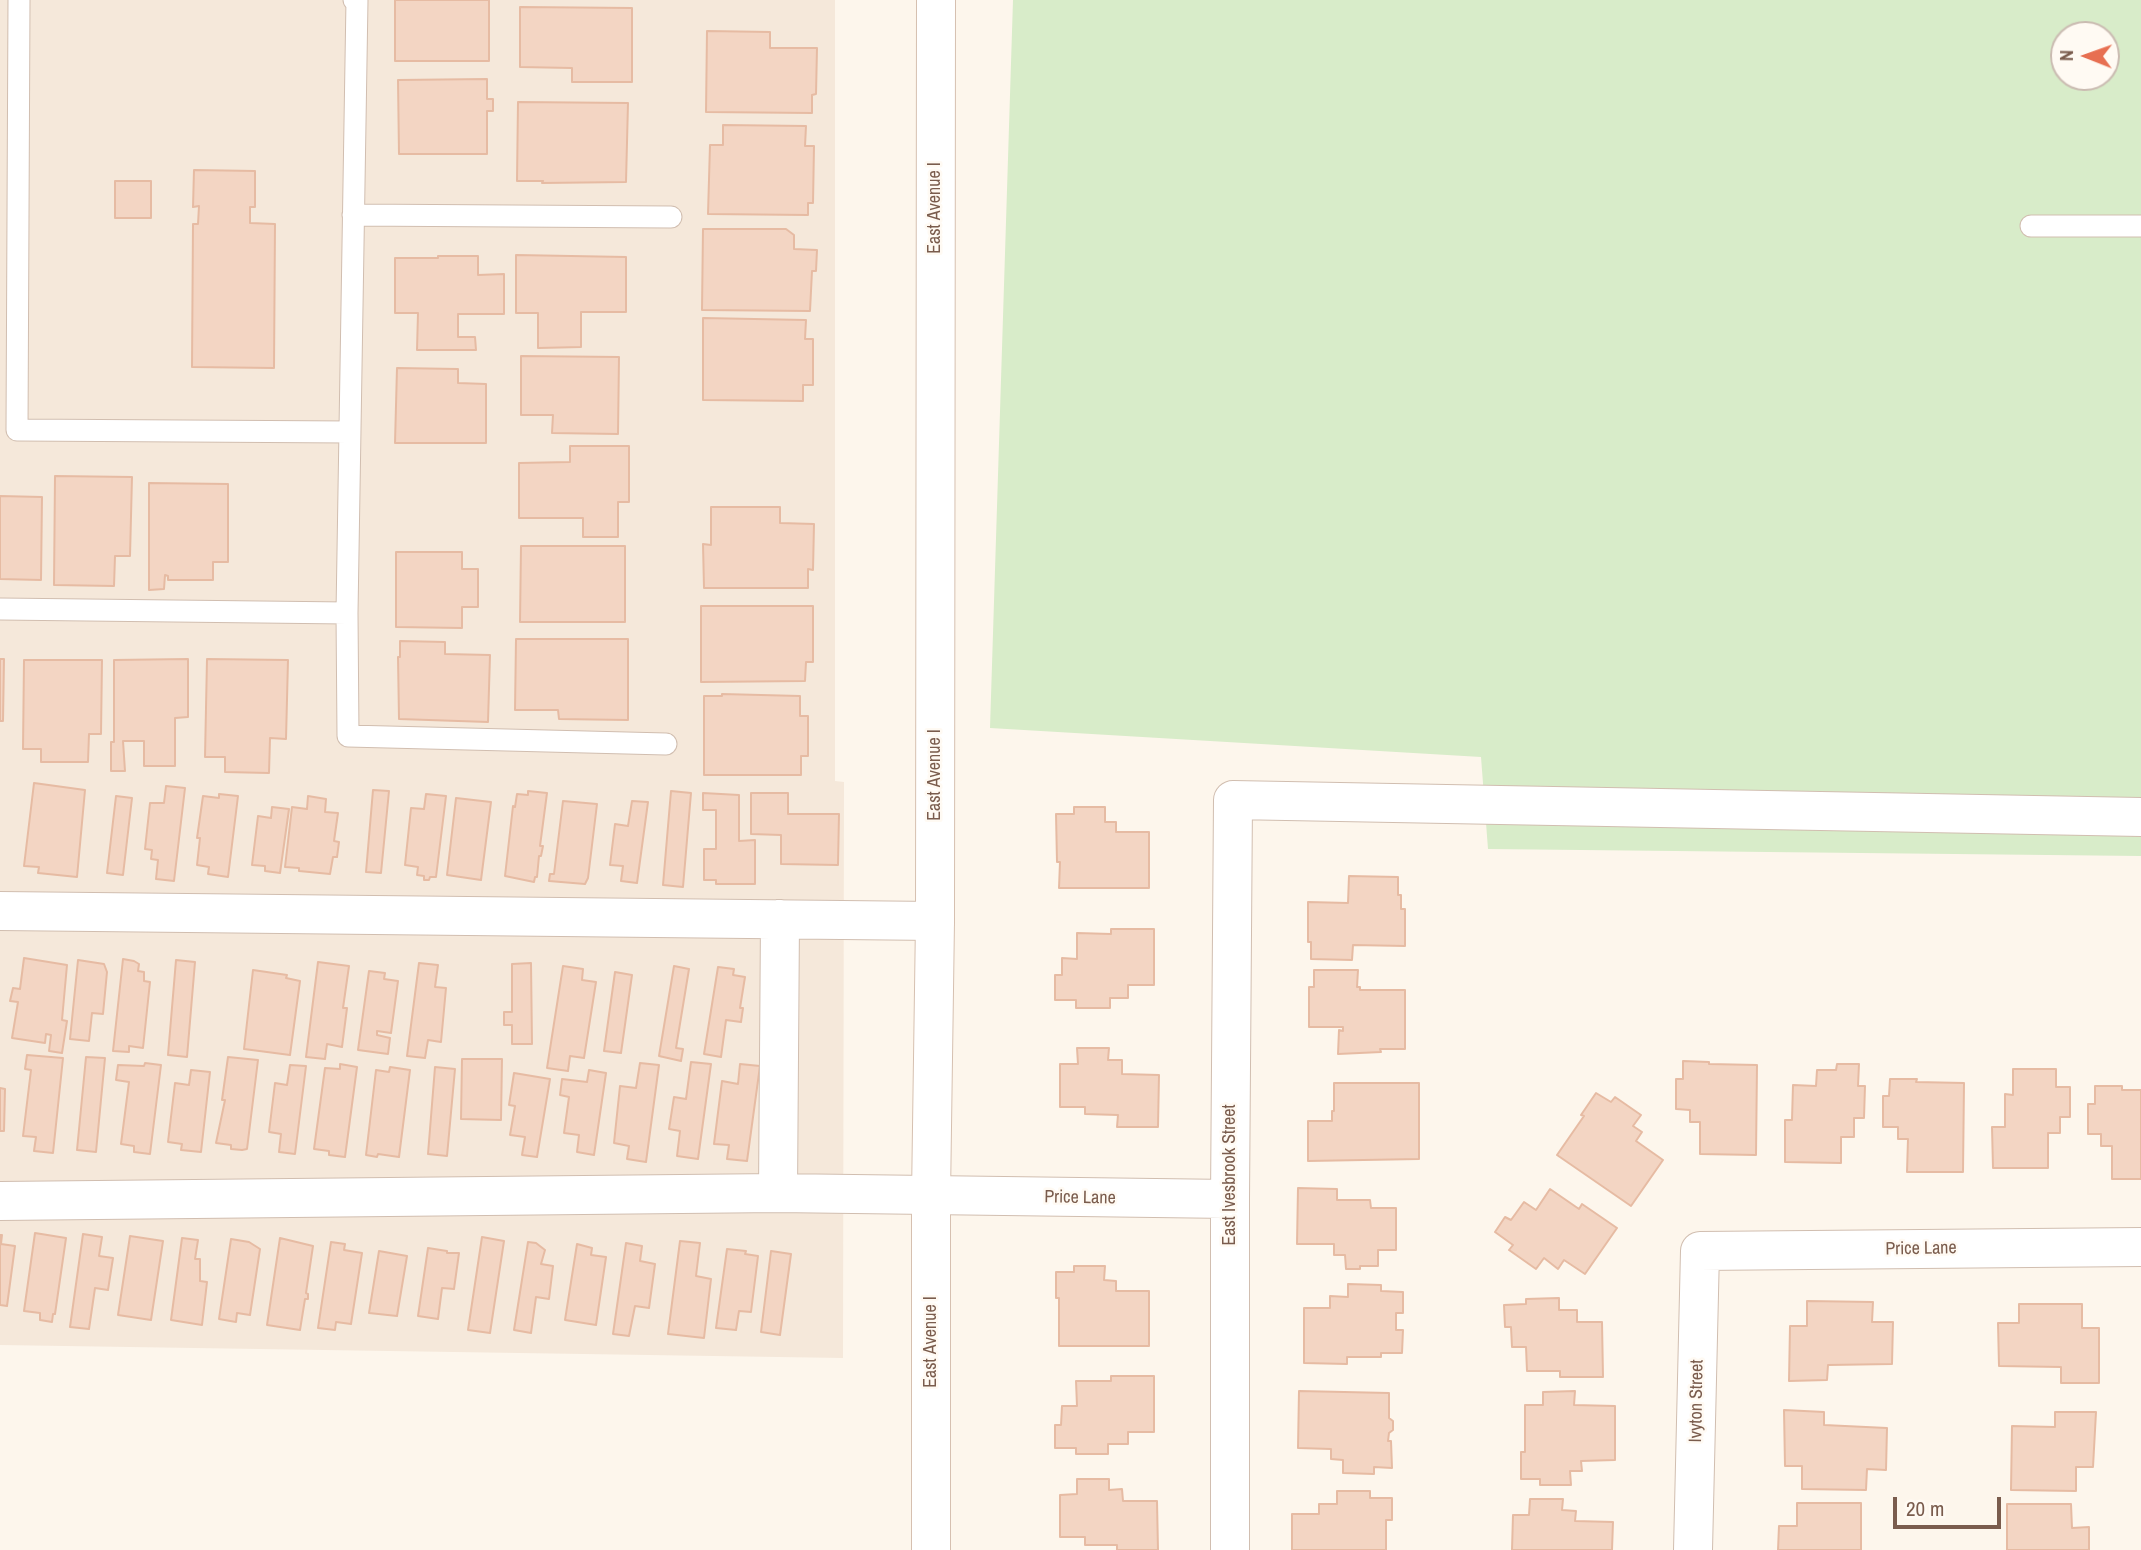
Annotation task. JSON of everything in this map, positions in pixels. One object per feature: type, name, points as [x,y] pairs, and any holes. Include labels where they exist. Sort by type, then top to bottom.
[{"type":"street","name":"East Avenue I","points":[[931,1550],[936,0]]},
{"type":"street","name":"East Ivesbrook Street","points":[[1230,1550],[1233,800],[2141,817]]},
{"type":"street","points":[[0,911],[935,921]]},
{"type":"street","points":[[778,1193],[780,919]]},
{"type":"street","name":"Price Lane","points":[[0,1201],[778,1193],[1230,1199]]},
{"type":"street","name":"Price Lane","points":[[1700,1251],[2141,1247]]},
{"type":"street","name":"Ivyton Street","points":[[1693,1550],[1700,1251]]},
{"type":"lane","points":[[19,0],[8,307],[18,430],[350,432]]},
{"type":"lane","points":[[354,0],[348,736],[666,744]]},
{"type":"lane","points":[[353,215],[671,217]]},
{"type":"lane","points":[[2031,226],[2141,226]]},
{"type":"lane","points":[[0,609],[347,613]]},
{"type":"shaded area","points":[[0,0],[835,0],[835,781],[844,782],[843,1358],[0,1345]]},
{"type":"green space","points":[[1013,0],[2141,0],[2141,856],[1488,849],[1481,757],[990,728]]},
{"type":"building","points":[[395,0],[489,0],[489,61],[395,61]]},
{"type":"building","points":[[520,7],[632,8],[632,82],[572,82],[572,68],[520,67]]},
{"type":"building","points":[[707,31],[770,32],[770,48],[817,48],[816,94],[812,95],[812,113],[706,112]]},
{"type":"building","points":[[487,79],[487,99],[493,99],[493,111],[487,111],[487,154],[399,154],[398,80]]},
{"type":"building","points":[[518,102],[628,103],[626,182],[517,181]]},
{"type":"building","points":[[723,125],[806,126],[805,146],[814,146],[813,203],[808,203],[808,215],[708,214],[710,145],[723,145]]},
{"type":"building","points":[[194,170],[255,171],[255,207],[250,207],[250,223],[275,224],[274,368],[192,367],[193,224],[198,224],[199,206],[193,207]]},
{"type":"building","points":[[115,181],[151,181],[151,218],[115,218]]},
{"type":"building","points":[[703,229],[786,229],[794,235],[794,249],[817,250],[816,271],[812,271],[810,311],[702,310]]},
{"type":"building","points":[[516,255],[626,257],[626,312],[581,312],[581,347],[538,348],[538,313],[516,313]]},
{"type":"building","points":[[478,256],[478,275],[504,274],[504,314],[458,314],[458,337],[475,337],[476,350],[417,350],[418,313],[395,313],[395,258]]},
{"type":"building","points":[[703,318],[806,320],[805,339],[813,339],[813,385],[803,385],[803,401],[703,400]]},
{"type":"building","points":[[521,356],[619,357],[618,434],[552,433],[553,415],[521,415]]},
{"type":"building","points":[[397,368],[458,369],[458,383],[486,384],[486,443],[395,443]]},
{"type":"building","points":[[570,446],[629,446],[629,502],[618,502],[618,537],[583,537],[583,518],[519,518],[519,463],[570,462]]},
{"type":"building","points":[[55,476],[132,477],[130,556],[115,556],[114,586],[54,585]]},
{"type":"building","points":[[149,483],[228,484],[228,562],[213,562],[213,580],[168,580],[165,575],[164,589],[149,590]]},
{"type":"building","points":[[0,496],[42,497],[41,580],[0,579]]},
{"type":"building","points":[[711,507],[780,507],[780,523],[814,524],[813,570],[808,569],[808,588],[704,588],[703,544],[711,545]]},
{"type":"building","points":[[521,546],[625,546],[625,622],[520,622]]},
{"type":"building","points":[[396,552],[462,552],[462,569],[478,569],[478,607],[462,607],[462,628],[396,627]]},
{"type":"building","points":[[701,606],[813,606],[813,662],[806,662],[805,681],[701,682]]},
{"type":"building","points":[[516,639],[628,639],[628,720],[559,719],[558,710],[515,710]]},
{"type":"building","points":[[400,641],[445,642],[445,654],[490,655],[488,722],[399,719]]},
{"type":"building","points":[[0,659],[4,659],[3,721],[0,721]]},
{"type":"building","points":[[188,659],[188,717],[175,718],[175,766],[144,766],[144,741],[123,741],[125,771],[111,771],[111,742],[114,742],[114,660]]},
{"type":"building","points":[[207,659],[288,660],[286,739],[270,738],[269,773],[225,772],[225,757],[205,757]]},
{"type":"building","points":[[24,660],[102,660],[101,734],[89,734],[88,762],[41,762],[41,749],[23,749]]},
{"type":"building","points":[[704,696],[800,696],[800,716],[808,716],[808,756],[801,756],[801,775],[704,775]]},
{"type":"building","points":[[34,783],[85,790],[77,877],[38,873],[39,867],[24,866]]},
{"type":"building","points":[[166,786],[185,788],[174,881],[156,879],[158,860],[151,859],[152,850],[145,849],[150,803],[164,803]]},
{"type":"building","points":[[373,790],[389,791],[381,873],[366,872]]},
{"type":"building","points":[[528,791],[547,793],[540,846],[543,846],[534,882],[505,876],[513,806],[515,807],[517,794],[528,795]]},
{"type":"building","points":[[671,791],[691,793],[683,887],[663,885]]},
{"type":"building","points":[[703,793],[739,795],[739,841],[755,840],[755,884],[716,884],[716,880],[704,880],[704,849],[716,849],[716,810],[703,810]]},
{"type":"building","points":[[751,793],[788,793],[788,814],[839,814],[838,865],[781,864],[781,835],[751,834]]},
{"type":"building","points":[[219,794],[238,796],[228,877],[208,874],[209,867],[197,865],[200,838],[197,838],[203,796],[219,798]]},
{"type":"building","points":[[426,794],[446,796],[436,877],[430,877],[429,880],[417,875],[418,867],[405,865],[411,808],[424,809]]},
{"type":"building","points":[[116,796],[132,798],[123,875],[107,873]]},
{"type":"building","points":[[308,796],[326,799],[325,812],[338,813],[334,841],[339,842],[337,857],[333,857],[330,874],[285,867],[292,807],[307,809]]},
{"type":"building","points":[[456,798],[491,802],[481,880],[447,875]]},
{"type":"building","points":[[563,801],[597,804],[585,884],[549,881],[550,874],[554,874]]},
{"type":"building","points":[[632,801],[648,802],[637,883],[621,881],[623,866],[610,865],[615,824],[628,826]]},
{"type":"building","points":[[272,807],[289,809],[280,873],[265,871],[265,866],[252,865],[258,816],[271,818]]},
{"type":"building","points":[[1074,807],[1105,807],[1105,822],[1116,822],[1116,832],[1149,832],[1149,888],[1059,888],[1056,814],[1074,814]]},
{"type":"building","points":[[1349,876],[1398,877],[1401,909],[1405,909],[1405,946],[1353,945],[1352,960],[1311,959],[1311,942],[1308,942],[1308,902],[1348,903]]},
{"type":"building","points":[[1111,929],[1154,929],[1154,985],[1128,985],[1128,998],[1110,998],[1110,1008],[1076,1008],[1076,1000],[1055,1000],[1055,975],[1062,975],[1062,958],[1077,959],[1077,933],[1111,934]]},
{"type":"building","points":[[24,958],[67,965],[62,1020],[67,1021],[62,1053],[49,1051],[51,1035],[46,1034],[45,1043],[12,1038],[18,1002],[10,1001],[13,988],[20,989]]},
{"type":"building","points":[[123,959],[139,964],[138,971],[144,972],[144,981],[150,982],[143,1048],[129,1046],[129,1052],[113,1051]]},
{"type":"building","points":[[78,960],[104,964],[107,972],[103,1014],[92,1013],[89,1041],[70,1039]]},
{"type":"building","points":[[176,960],[195,962],[187,1057],[168,1055]]},
{"type":"building","points":[[318,962],[349,966],[343,1008],[347,1008],[342,1047],[327,1044],[325,1059],[306,1057]]},
{"type":"building","points":[[419,963],[438,965],[435,987],[446,988],[441,1042],[428,1040],[425,1058],[407,1056]]},
{"type":"building","points":[[531,963],[532,1044],[512,1044],[512,1025],[504,1025],[504,1012],[512,1012],[512,964]]},
{"type":"building","points":[[563,966],[583,969],[582,980],[596,982],[584,1058],[570,1056],[568,1071],[547,1068]]},
{"type":"building","points":[[674,966],[689,969],[676,1048],[683,1049],[681,1061],[659,1056]]},
{"type":"building","points":[[718,967],[734,969],[733,975],[745,977],[740,1008],[743,1008],[741,1022],[726,1020],[721,1057],[704,1054]]},
{"type":"building","points":[[253,970],[287,975],[286,978],[300,981],[290,1055],[244,1049]]},
{"type":"building","points":[[1314,970],[1358,970],[1357,987],[1360,987],[1360,990],[1405,990],[1405,1049],[1338,1054],[1339,1030],[1343,1031],[1343,1027],[1309,1027],[1309,987],[1314,987]]},
{"type":"building","points":[[369,971],[385,973],[384,979],[398,981],[391,1033],[377,1031],[377,1035],[390,1038],[388,1054],[358,1050]]},
{"type":"building","points":[[615,972],[632,975],[621,1053],[604,1051]]},
{"type":"building","points":[[1077,1048],[1109,1048],[1108,1060],[1122,1060],[1122,1074],[1159,1075],[1158,1127],[1117,1127],[1118,1115],[1085,1114],[1085,1107],[1060,1107],[1060,1064],[1078,1064]]},
{"type":"building","points":[[27,1055],[63,1058],[53,1153],[34,1151],[36,1137],[23,1136],[31,1070],[25,1069]]},
{"type":"building","points":[[86,1057],[105,1058],[96,1152],[77,1150]]},
{"type":"building","points":[[228,1057],[258,1060],[247,1149],[242,1150],[216,1143],[225,1100],[222,1100]]},
{"type":"building","points":[[462,1059],[502,1059],[501,1120],[461,1119]]},
{"type":"building","points":[[1683,1061],[1757,1065],[1756,1155],[1700,1154],[1700,1122],[1690,1122],[1690,1110],[1676,1109],[1676,1079],[1683,1079]]},
{"type":"building","points":[[691,1062],[711,1064],[698,1159],[677,1156],[680,1131],[669,1129],[674,1097],[686,1099]]},
{"type":"building","points":[[145,1063],[161,1065],[150,1154],[134,1152],[134,1146],[121,1144],[129,1082],[116,1080],[118,1065],[144,1066]]},
{"type":"building","points":[[640,1063],[659,1065],[646,1162],[627,1159],[629,1146],[614,1143],[620,1086],[636,1088]]},
{"type":"building","points":[[340,1064],[357,1067],[345,1157],[314,1149],[325,1068],[340,1069]]},
{"type":"building","points":[[740,1064],[760,1066],[747,1161],[727,1159],[729,1145],[714,1144],[722,1081],[738,1084]]},
{"type":"building","points":[[1837,1064],[1859,1064],[1858,1086],[1865,1086],[1864,1118],[1854,1118],[1854,1137],[1841,1137],[1841,1163],[1785,1162],[1785,1120],[1792,1120],[1793,1085],[1816,1086],[1817,1070],[1836,1070]]},
{"type":"building","points":[[290,1065],[306,1066],[295,1154],[279,1152],[281,1134],[269,1132],[275,1083],[287,1085]]},
{"type":"building","points":[[390,1067],[410,1070],[399,1157],[366,1155],[376,1070],[389,1072]]},
{"type":"building","points":[[435,1067],[455,1069],[447,1156],[428,1154]]},
{"type":"building","points":[[2013,1069],[2056,1069],[2056,1087],[2070,1087],[2070,1117],[2060,1117],[2060,1133],[2048,1133],[2048,1168],[1993,1168],[1992,1127],[2005,1127],[2005,1094],[2013,1095]]},
{"type":"building","points":[[191,1070],[210,1072],[201,1152],[181,1150],[182,1144],[168,1142],[175,1083],[189,1085]]},
{"type":"building","points":[[589,1070],[606,1073],[594,1155],[577,1152],[579,1135],[564,1133],[569,1097],[560,1095],[562,1079],[587,1082]]},
{"type":"building","points":[[514,1073],[550,1079],[537,1157],[522,1155],[525,1137],[510,1135],[515,1106],[509,1105]]},
{"type":"building","points":[[1890,1079],[1964,1083],[1963,1172],[1907,1172],[1908,1139],[1898,1139],[1898,1127],[1883,1127],[1883,1096],[1889,1096]]},
{"type":"building","points":[[1334,1083],[1419,1083],[1419,1159],[1308,1161],[1308,1121],[1332,1121]]},
{"type":"building","points":[[2095,1086],[2122,1086],[2122,1090],[2141,1090],[2141,1179],[2112,1179],[2112,1146],[2101,1146],[2101,1134],[2088,1134],[2088,1104],[2095,1104]]},
{"type":"building","points":[[0,1088],[5,1089],[4,1131],[0,1131]]},
{"type":"building","points":[[1596,1093],[1611,1102],[1615,1097],[1641,1115],[1633,1126],[1642,1132],[1636,1141],[1663,1160],[1631,1206],[1557,1155]]},
{"type":"building","points":[[1298,1188],[1337,1189],[1337,1200],[1370,1200],[1371,1208],[1396,1208],[1396,1250],[1378,1250],[1378,1266],[1346,1269],[1345,1255],[1334,1255],[1334,1244],[1297,1244]]},
{"type":"building","points":[[1550,1189],[1579,1209],[1582,1204],[1617,1228],[1585,1274],[1564,1260],[1558,1269],[1544,1258],[1536,1269],[1509,1250],[1513,1245],[1495,1232],[1505,1217],[1511,1220],[1524,1202],[1536,1210]]},
{"type":"building","points":[[35,1233],[66,1238],[52,1322],[40,1320],[40,1313],[24,1311]]},
{"type":"building","points":[[83,1234],[102,1237],[99,1256],[113,1258],[108,1290],[95,1288],[89,1329],[70,1327]]},
{"type":"building","points":[[0,1235],[1,1244],[15,1246],[7,1306],[0,1305]]},
{"type":"building","points":[[130,1236],[163,1241],[151,1320],[118,1315]]},
{"type":"building","points":[[482,1237],[504,1241],[490,1333],[468,1330]]},
{"type":"building","points":[[182,1238],[198,1240],[195,1259],[200,1259],[200,1281],[207,1282],[202,1325],[171,1320]]},
{"type":"building","points":[[280,1238],[313,1246],[306,1293],[308,1299],[305,1299],[300,1330],[267,1325]]},
{"type":"building","points":[[231,1239],[249,1242],[260,1249],[250,1315],[237,1313],[236,1322],[219,1319]]},
{"type":"building","points":[[680,1241],[700,1243],[696,1276],[711,1279],[704,1338],[668,1334]]},
{"type":"building","points":[[331,1242],[345,1244],[344,1250],[362,1253],[351,1324],[336,1322],[335,1330],[318,1328]]},
{"type":"building","points":[[528,1242],[536,1243],[545,1250],[541,1264],[553,1266],[549,1299],[536,1297],[531,1333],[514,1330]]},
{"type":"building","points":[[626,1243],[642,1246],[640,1261],[655,1264],[649,1308],[635,1306],[629,1336],[613,1334]]},
{"type":"building","points":[[577,1244],[592,1248],[591,1255],[606,1257],[596,1325],[565,1320]]},
{"type":"building","points":[[428,1248],[459,1253],[454,1289],[442,1288],[438,1319],[418,1316]]},
{"type":"building","points":[[727,1249],[746,1251],[745,1254],[758,1256],[751,1312],[739,1311],[736,1330],[716,1328]]},
{"type":"building","points":[[379,1251],[407,1256],[397,1316],[369,1313]]},
{"type":"building","points":[[771,1251],[791,1254],[780,1335],[761,1332]]},
{"type":"building","points":[[1074,1266],[1105,1266],[1104,1280],[1116,1281],[1116,1291],[1149,1291],[1149,1346],[1059,1346],[1056,1272],[1074,1272]]},
{"type":"building","points":[[1348,1284],[1381,1285],[1381,1291],[1403,1292],[1403,1313],[1396,1313],[1396,1330],[1403,1330],[1402,1353],[1381,1353],[1381,1357],[1347,1357],[1347,1364],[1304,1363],[1304,1308],[1330,1308],[1330,1296],[1348,1297]]},
{"type":"building","points":[[1559,1298],[1559,1310],[1577,1310],[1577,1322],[1602,1322],[1603,1377],[1560,1377],[1560,1371],[1527,1371],[1526,1347],[1512,1347],[1511,1327],[1505,1327],[1504,1305],[1526,1304],[1526,1299]]},
{"type":"building","points":[[1807,1301],[1873,1302],[1872,1322],[1893,1322],[1892,1364],[1828,1365],[1827,1380],[1789,1381],[1790,1326],[1807,1326]]},
{"type":"building","points":[[2019,1304],[2082,1304],[2082,1328],[2099,1328],[2099,1383],[2061,1383],[2061,1367],[1999,1366],[1998,1323],[2019,1323]]},
{"type":"building","points":[[1111,1376],[1154,1376],[1154,1432],[1128,1432],[1128,1444],[1108,1444],[1108,1454],[1076,1454],[1076,1448],[1055,1448],[1055,1425],[1061,1425],[1062,1406],[1077,1406],[1076,1381],[1111,1381]]},
{"type":"building","points":[[1299,1391],[1389,1393],[1389,1418],[1393,1421],[1393,1430],[1389,1433],[1388,1441],[1391,1441],[1392,1468],[1374,1467],[1374,1474],[1343,1473],[1343,1460],[1331,1459],[1331,1449],[1298,1448]]},
{"type":"building","points":[[1575,1391],[1574,1405],[1615,1406],[1615,1460],[1581,1461],[1582,1471],[1570,1471],[1571,1485],[1540,1485],[1540,1479],[1521,1479],[1521,1452],[1525,1452],[1525,1405],[1543,1405],[1543,1392]]},
{"type":"building","points":[[1784,1410],[1824,1412],[1824,1425],[1887,1428],[1886,1470],[1867,1469],[1866,1490],[1802,1489],[1802,1466],[1785,1466]]},
{"type":"building","points":[[2055,1412],[2096,1412],[2093,1467],[2076,1467],[2076,1491],[2011,1490],[2012,1426],[2055,1427]]},
{"type":"building","points":[[1077,1479],[1109,1479],[1109,1490],[1122,1489],[1123,1501],[1157,1501],[1158,1550],[1117,1550],[1117,1545],[1085,1545],[1085,1537],[1060,1537],[1060,1495],[1077,1494]]},
{"type":"building","points":[[1337,1491],[1370,1491],[1370,1498],[1392,1498],[1392,1520],[1386,1520],[1386,1550],[1292,1550],[1292,1514],[1319,1514],[1319,1504],[1337,1504]]},
{"type":"building","points":[[1530,1499],[1563,1499],[1562,1510],[1576,1511],[1575,1521],[1613,1522],[1612,1550],[1512,1550],[1513,1515],[1529,1515]]},
{"type":"building","points":[[1797,1503],[1861,1503],[1861,1550],[1778,1550],[1779,1526],[1797,1526]]},
{"type":"building","points":[[2007,1504],[2071,1504],[2072,1528],[2089,1527],[2089,1550],[2007,1550]]}]
